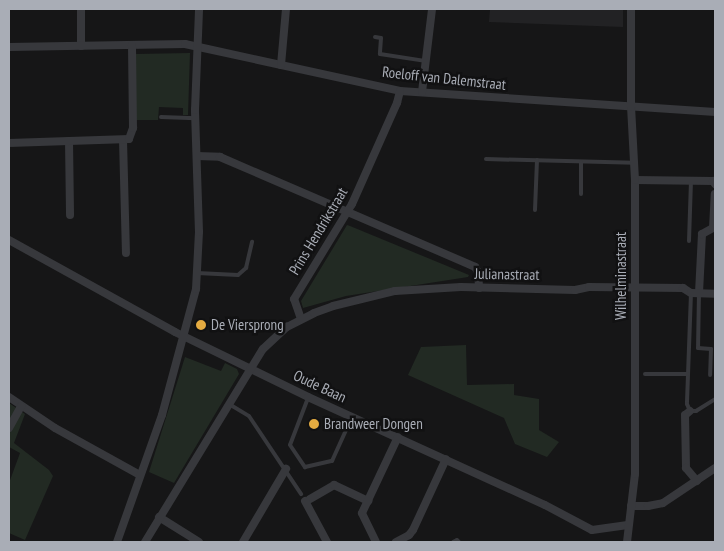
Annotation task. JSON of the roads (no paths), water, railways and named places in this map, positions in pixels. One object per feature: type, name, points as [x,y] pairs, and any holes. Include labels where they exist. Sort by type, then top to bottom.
[{"type":"street","points":[[80,9],[81,46]]},
{"type":"street","points":[[117,542],[162,415],[185,337],[197,273],[199,232],[196,118],[199,9]]},
{"type":"street","points":[[281,65],[286,9]]},
{"type":"street","points":[[422,92],[432,9]]},
{"type":"street","name":"Wilhelminastraat","points":[[627,542],[635,474],[635,180],[631,107],[631,9]]},
{"type":"street","points":[[9,143],[129,139],[133,128],[132,44]]},
{"type":"street","name":"Roeloff van Dalemstraat","points":[[9,47],[185,44],[400,90],[715,112]]},
{"type":"street","name":"Prins Hendrikstraat","points":[[301,319],[294,299],[346,213],[397,103],[400,90]]},
{"type":"street","points":[[122,140],[126,253]]},
{"type":"street","points":[[69,141],[70,215]]},
{"type":"street","points":[[197,156],[220,157],[346,213],[475,267],[478,272],[479,288]]},
{"type":"street","points":[[635,180],[713,181],[715,184]]},
{"type":"street","points":[[695,293],[702,234],[713,228],[715,194]]},
{"type":"street","name":"Oude Baan","points":[[9,240],[185,337],[308,397],[552,508],[592,530],[628,525]]},
{"type":"street","name":"Julianastraat","points":[[301,319],[333,306],[396,291],[479,288],[575,290],[589,287],[635,287],[683,288],[695,293],[715,294]]},
{"type":"street","points":[[145,542],[250,368],[275,336],[301,319]]},
{"type":"street","points":[[9,397],[55,428],[140,475]]},
{"type":"street","points":[[9,428],[21,406]]},
{"type":"street","points":[[690,411],[685,415],[686,468],[697,481]]},
{"type":"street","points":[[376,542],[363,517],[368,501],[398,437]]},
{"type":"street","points":[[396,542],[409,535],[413,530],[446,459]]},
{"type":"street","points":[[631,506],[648,506],[662,503],[715,468]]},
{"type":"street","points":[[243,542],[286,469]]},
{"type":"street","points":[[328,542],[305,498],[334,485],[368,501]]},
{"type":"street","points":[[159,517],[199,542]]},
{"type":"lane","points":[[375,36],[381,38],[380,54],[426,61]]},
{"type":"lane","points":[[160,117],[196,118]]},
{"type":"lane","points":[[486,159],[634,163]]},
{"type":"lane","points":[[535,210],[536,160]]},
{"type":"lane","points":[[580,194],[581,162]]},
{"type":"lane","points":[[689,241],[691,181]]},
{"type":"lane","points":[[197,273],[238,274],[246,268],[252,242]]},
{"type":"lane","points":[[695,293],[687,404],[690,411],[696,412],[715,399]]},
{"type":"lane","points":[[695,293],[698,348],[711,349],[710,375]]},
{"type":"lane","points":[[645,374],[688,374]]},
{"type":"lane","points":[[308,397],[290,445],[306,466],[332,461],[352,417]]},
{"type":"lane","points":[[228,403],[249,416],[305,498]]},
{"type":"lane","points":[[453,542],[457,540],[459,542]]},
{"type":"place","name":"De Viersprong","points":[[201,325]]},
{"type":"place","name":"Brandweer Dongen","points":[[314,424]]}]
